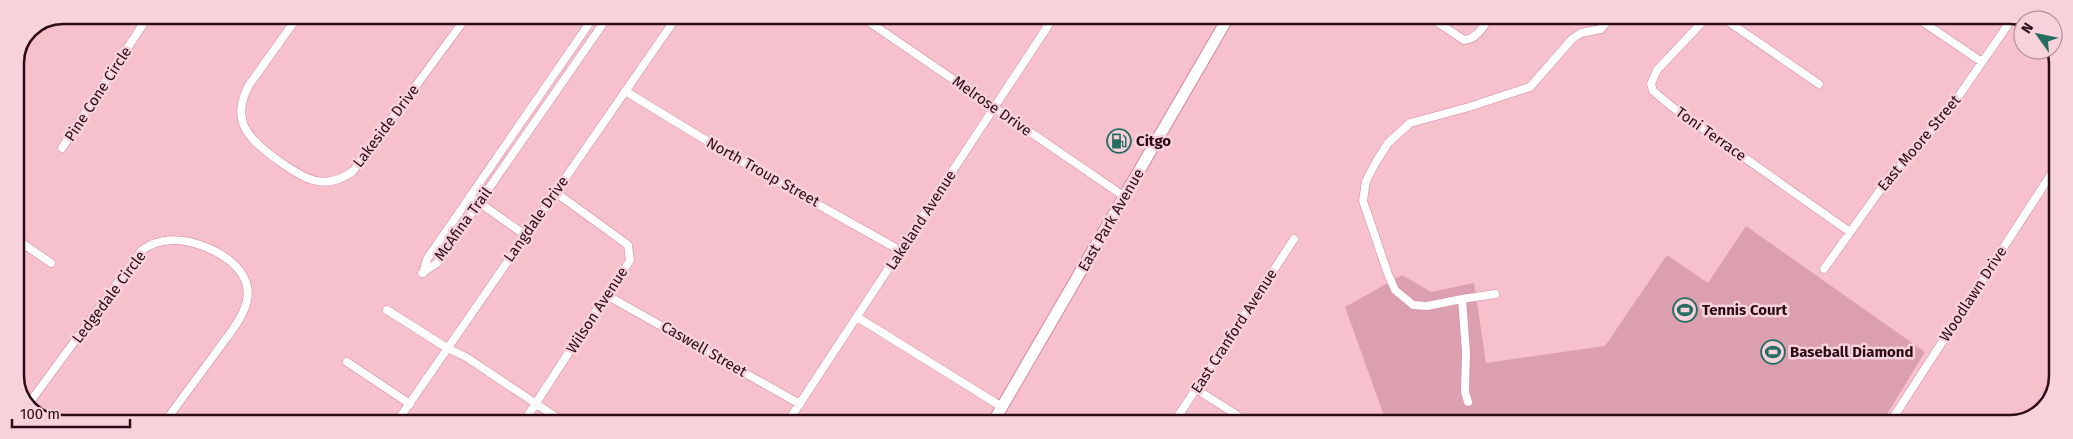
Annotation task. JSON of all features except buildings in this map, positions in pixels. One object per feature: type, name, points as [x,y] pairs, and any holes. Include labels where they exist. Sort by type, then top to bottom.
[{"type":"main road","name":"East Park Avenue","points":[[997,415],[1224,24]]},
{"type":"street","name":"Pine Cone Circle","points":[[62,148],[143,24]]},
{"type":"street","name":"Lakeside Drive","points":[[293,24],[249,85],[241,103],[242,116],[245,128],[256,144],[304,178],[324,182],[340,179],[353,171],[461,24]]},
{"type":"street","name":"McAfina Trail","points":[[589,24],[445,232],[427,259],[422,273],[437,262],[603,24]]},
{"type":"street","name":"Langdale Drive","points":[[402,415],[672,24]]},
{"type":"street","name":"Melrose Drive","points":[[872,24],[1125,197]]},
{"type":"street","name":"Lakeland Avenue","points":[[793,415],[1050,24]]},
{"type":"street","points":[[1440,24],[1464,40],[1476,36],[1484,24]]},
{"type":"street","points":[[1495,294],[1427,306],[1413,305],[1395,290],[1362,201],[1366,181],[1388,143],[1410,123],[1469,107],[1530,87],[1572,39],[1581,33],[1601,29],[1605,24]]},
{"type":"street","name":"Toni Terrace","points":[[1701,24],[1653,76],[1651,84],[1653,91],[1671,106],[1850,232]]},
{"type":"street","points":[[1732,24],[1819,84]]},
{"type":"street","points":[[1926,24],[1982,62]]},
{"type":"street","name":"East Moore Street","points":[[1824,269],[1890,176],[1939,122],[2008,24]]},
{"type":"street","points":[[569,53],[578,60]]},
{"type":"street","name":"North Troup Street","points":[[625,90],[735,158],[832,210],[901,251]]},
{"type":"street","points":[[542,92],[552,98]]},
{"type":"street","points":[[490,166],[500,173]]},
{"type":"street","name":"Woodlawn Drive","points":[[1895,415],[2049,179]]},
{"type":"street","name":"Wilson Avenue","points":[[528,415],[630,260],[628,244],[555,192]]},
{"type":"street","points":[[470,196],[525,235]]},
{"type":"street","points":[[445,232],[454,238]]},
{"type":"street","name":"East Cranford Avenue","points":[[1179,415],[1294,239]]},
{"type":"street","name":"Ledgedale Circle","points":[[31,400],[141,251],[152,243],[174,240],[196,244],[225,256],[242,273],[248,297],[240,318],[170,415]]},
{"type":"street","points":[[24,244],[51,263]]},
{"type":"street","name":"Caswell Street","points":[[608,296],[800,404]]},
{"type":"street","points":[[1462,299],[1466,352],[1464,392],[1468,402]]},
{"type":"street","points":[[387,310],[447,348],[466,357],[553,415]]},
{"type":"street","points":[[857,317],[1002,407]]},
{"type":"street","points":[[347,362],[410,404]]},
{"type":"street","points":[[1196,389],[1237,415]]},
{"type":"shaded area","points":[[1746,226],[1925,352],[1886,415],[1384,415],[1345,307],[1402,275],[1431,292],[1474,283],[1486,363],[1605,346],[1667,255],[1708,283]]},
{"type":"place","name":"Citgo","points":[[1119,141]]},
{"type":"place","name":"Tennis Court","points":[[1685,310]]},
{"type":"place","name":"Baseball Diamond","points":[[1773,352]]}]
